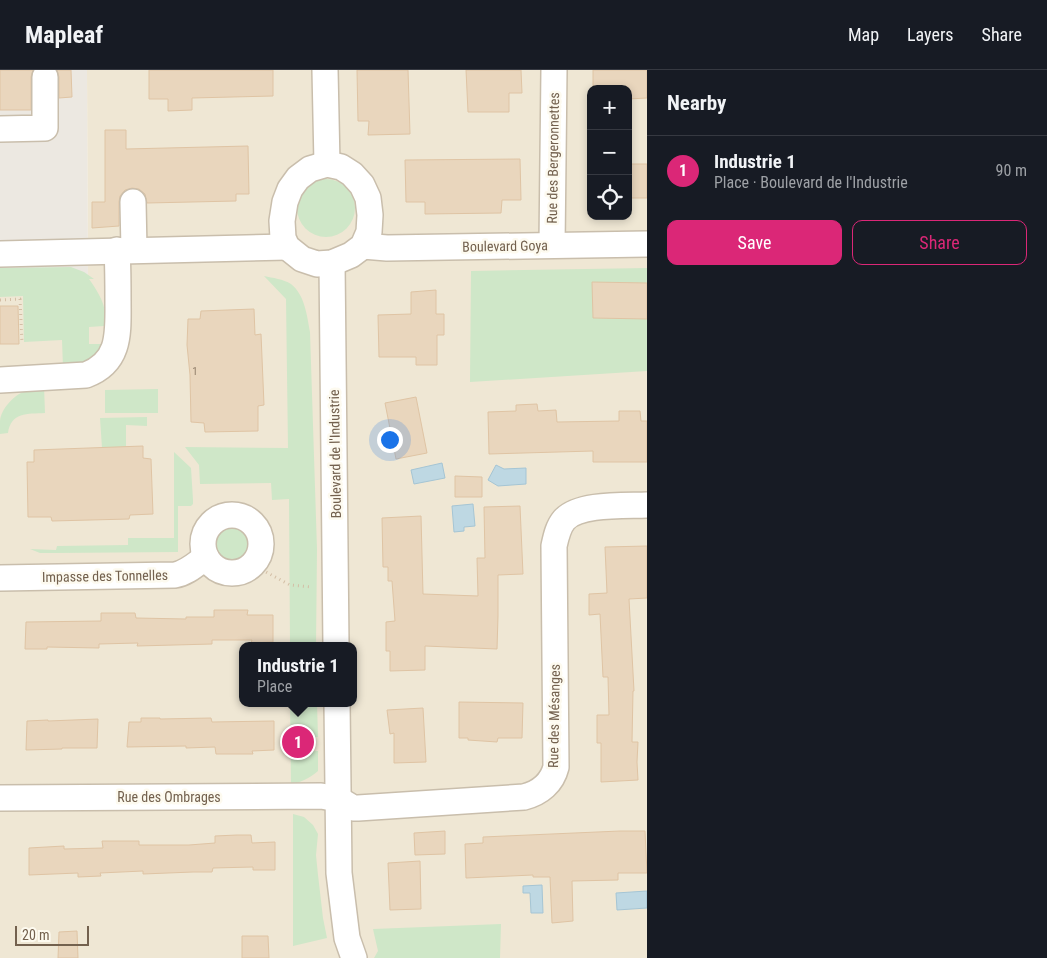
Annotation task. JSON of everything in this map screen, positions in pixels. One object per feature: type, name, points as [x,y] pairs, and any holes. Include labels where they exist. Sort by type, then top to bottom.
[{"type":"street","points":[[325,70],[327,164]]},
{"type":"street","name":"Rue des Bergeronnettes","points":[[552,245],[554,70]]},
{"type":"street","points":[[0,129],[45,128],[45,77]]},
{"type":"street","points":[[327,164],[341,167],[352,174],[362,185],[368,198],[370,214],[369,232],[363,246],[351,255],[332,263],[317,264],[302,259],[287,247],[282,238],[285,202],[290,189],[298,178],[310,169],[327,164]]},
{"type":"street","points":[[0,380],[86,376],[101,368],[105,363],[115,347],[118,331],[133,202]]},
{"type":"street","name":"Boulevard Goya","points":[[363,246],[387,248],[647,244]]},
{"type":"street","points":[[0,254],[287,247]]},
{"type":"street","name":"Boulevard de l'Industrie","points":[[332,263],[336,642]]},
{"type":"street","name":"Rue des Mésanges","points":[[338,799],[353,808],[358,808],[524,797],[535,793],[548,783],[556,767],[554,546],[557,533],[564,520],[575,512],[590,508],[647,505]]},
{"type":"street","points":[[224,516],[244,517],[253,523],[259,531],[262,541],[261,551],[253,565],[241,572],[231,574],[221,572],[212,566],[206,558],[203,548],[208,528],[224,516]]},
{"type":"street","name":"Impasse des Tonnelles","points":[[0,578],[174,575],[188,570],[206,558]]},
{"type":"street","points":[[337,707],[339,873],[347,938],[354,958]]},
{"type":"street","name":"Rue des Ombrages","points":[[0,798],[321,796],[338,799]]},
{"type":"path","points":[[0,300],[20,299],[22,343]]},
{"type":"path","points":[[253,565],[290,585],[320,588]]},
{"type":"shaded area","points":[[0,70],[87,70],[88,279],[0,280]]},
{"type":"shaded area","points":[[87,70],[647,70],[647,958],[0,958],[0,280],[88,278]]},
{"type":"green space","points":[[320,179],[332,179],[347,187],[355,202],[355,214],[347,229],[332,237],[320,237],[305,229],[297,214],[297,202],[305,187]]},
{"type":"green space","points":[[71,267],[84,272],[94,279],[89,279],[101,300],[105,316],[104,326],[89,327],[89,344],[104,344],[86,361],[63,368],[62,340],[24,342],[23,296],[0,297],[0,268]]},
{"type":"green space","points":[[647,268],[647,371],[470,382],[471,271]]},
{"type":"green space","points":[[264,276],[285,281],[296,289],[305,306],[310,332],[317,549],[316,642],[290,642],[289,499],[272,500],[271,483],[200,484],[199,465],[185,447],[288,448],[286,299]]},
{"type":"green space","points":[[44,386],[45,413],[16,418],[10,426],[8,433],[0,434],[1,416],[8,403],[27,390]]},
{"type":"green space","points":[[158,389],[158,413],[105,413],[105,390]]},
{"type":"green space","points":[[147,417],[147,426],[126,425],[126,447],[102,448],[100,418]]},
{"type":"green space","points":[[174,452],[191,468],[193,500],[191,506],[178,506],[178,552],[40,553],[30,549],[56,550],[57,546],[128,545],[128,538],[174,538]]},
{"type":"green space","points":[[233,524],[247,530],[253,544],[247,558],[233,564],[219,558],[213,544],[219,530]]},
{"type":"green space","points":[[290,707],[317,707],[318,737],[294,738],[294,752],[318,751],[318,771],[305,780],[291,785]]},
{"type":"green space","points":[[293,814],[304,817],[313,825],[318,834],[316,855],[327,938],[293,946]]},
{"type":"green space","points":[[501,924],[500,958],[374,958],[378,951],[373,929]]},
{"type":"water","points":[[442,463],[445,478],[414,484],[411,470]]},
{"type":"water","points":[[496,465],[504,469],[526,468],[526,484],[498,486],[488,480]]},
{"type":"water","points":[[473,504],[475,526],[464,527],[464,531],[454,532],[452,506]]},
{"type":"water","points":[[542,885],[543,913],[531,913],[530,893],[523,893],[523,886]]},
{"type":"water","points":[[647,891],[647,908],[617,910],[616,893]]},
{"type":"building","points":[[0,70],[33,70],[31,77],[31,110],[0,110]]},
{"type":"building","points":[[57,70],[71,70],[72,97],[59,98]]},
{"type":"building","points":[[149,70],[273,70],[273,96],[192,98],[192,110],[168,111],[168,99],[149,99]]},
{"type":"building","points":[[357,70],[408,70],[410,134],[368,135],[369,121],[358,121]]},
{"type":"building","points":[[466,70],[521,70],[522,93],[509,93],[509,112],[468,112]]},
{"type":"building","points":[[593,70],[647,70],[647,98],[632,99],[632,85],[593,85]]},
{"type":"building","points":[[105,130],[126,130],[126,149],[248,146],[249,194],[236,194],[236,201],[147,203],[145,194],[139,189],[132,188],[125,190],[120,196],[119,226],[92,228],[92,202],[105,202]]},
{"type":"building","points":[[520,159],[521,200],[502,200],[501,213],[425,214],[425,202],[406,202],[405,160]]},
{"type":"building","points":[[632,164],[647,164],[647,198],[632,198]]},
{"type":"building","points":[[592,282],[647,283],[647,319],[593,318]]},
{"type":"building","points":[[436,290],[436,314],[444,314],[444,335],[437,335],[437,365],[416,365],[416,357],[379,357],[378,315],[411,314],[411,292]]},
{"type":"building","points":[[0,306],[18,306],[19,344],[0,344]]},
{"type":"building","points":[[254,309],[255,335],[261,334],[264,405],[258,406],[258,431],[205,432],[204,423],[191,422],[187,345],[188,319],[200,319],[201,311]]},
{"type":"building","points":[[416,397],[427,453],[396,459],[385,403]]},
{"type":"building","points":[[537,404],[538,411],[556,410],[557,422],[619,421],[619,411],[640,411],[641,421],[647,421],[647,462],[593,462],[593,451],[489,454],[488,412],[516,411],[516,405]]},
{"type":"building","points":[[143,446],[143,458],[151,459],[153,514],[130,515],[129,519],[52,521],[51,517],[28,517],[27,462],[34,462],[34,450]]},
{"type":"building","points":[[455,476],[482,477],[482,497],[455,497]]},
{"type":"building","points":[[520,506],[523,574],[498,575],[497,649],[425,646],[425,670],[390,671],[390,651],[386,651],[386,622],[395,621],[392,581],[388,581],[388,567],[383,567],[382,518],[421,516],[423,594],[478,596],[477,558],[485,558],[484,507]]},
{"type":"building","points":[[647,546],[647,598],[629,599],[634,691],[632,742],[638,742],[638,780],[601,782],[601,743],[597,743],[597,715],[609,715],[608,677],[603,677],[600,614],[589,615],[589,594],[607,593],[605,547]]},
{"type":"building","points":[[214,610],[248,610],[247,615],[273,615],[273,642],[212,640],[212,644],[137,646],[138,643],[99,644],[99,648],[47,647],[47,649],[25,649],[26,622],[101,621],[101,613],[135,613],[136,618],[186,619],[186,617],[214,617]]},
{"type":"building","points":[[459,702],[523,703],[522,738],[498,738],[497,742],[459,738]]},
{"type":"building","points":[[423,708],[426,762],[394,763],[394,733],[390,734],[387,710]]},
{"type":"building","points":[[141,718],[211,718],[212,722],[274,721],[274,750],[252,751],[253,754],[216,754],[215,747],[127,747],[129,722],[141,722]]},
{"type":"building","points":[[98,719],[97,748],[26,750],[27,721]]},
{"type":"building","points":[[445,831],[445,854],[415,855],[414,833]]},
{"type":"building","points":[[645,831],[647,873],[618,873],[618,880],[572,881],[573,921],[552,923],[550,877],[533,877],[533,875],[466,878],[465,844],[483,843],[483,837]]},
{"type":"building","points":[[251,835],[252,843],[275,842],[275,870],[253,870],[253,867],[213,868],[212,872],[143,874],[143,871],[100,873],[101,876],[78,877],[78,873],[29,875],[29,848],[64,846],[64,849],[103,848],[102,841],[139,841],[139,845],[189,845],[215,843],[215,836]]},
{"type":"building","points":[[420,861],[421,909],[390,910],[388,863]]},
{"type":"building","points":[[77,931],[78,958],[58,958],[59,932]]},
{"type":"building","points":[[242,936],[268,936],[269,958],[242,958]]},
{"type":"place","name":"Industrie 1","points":[[298,742]]}]
